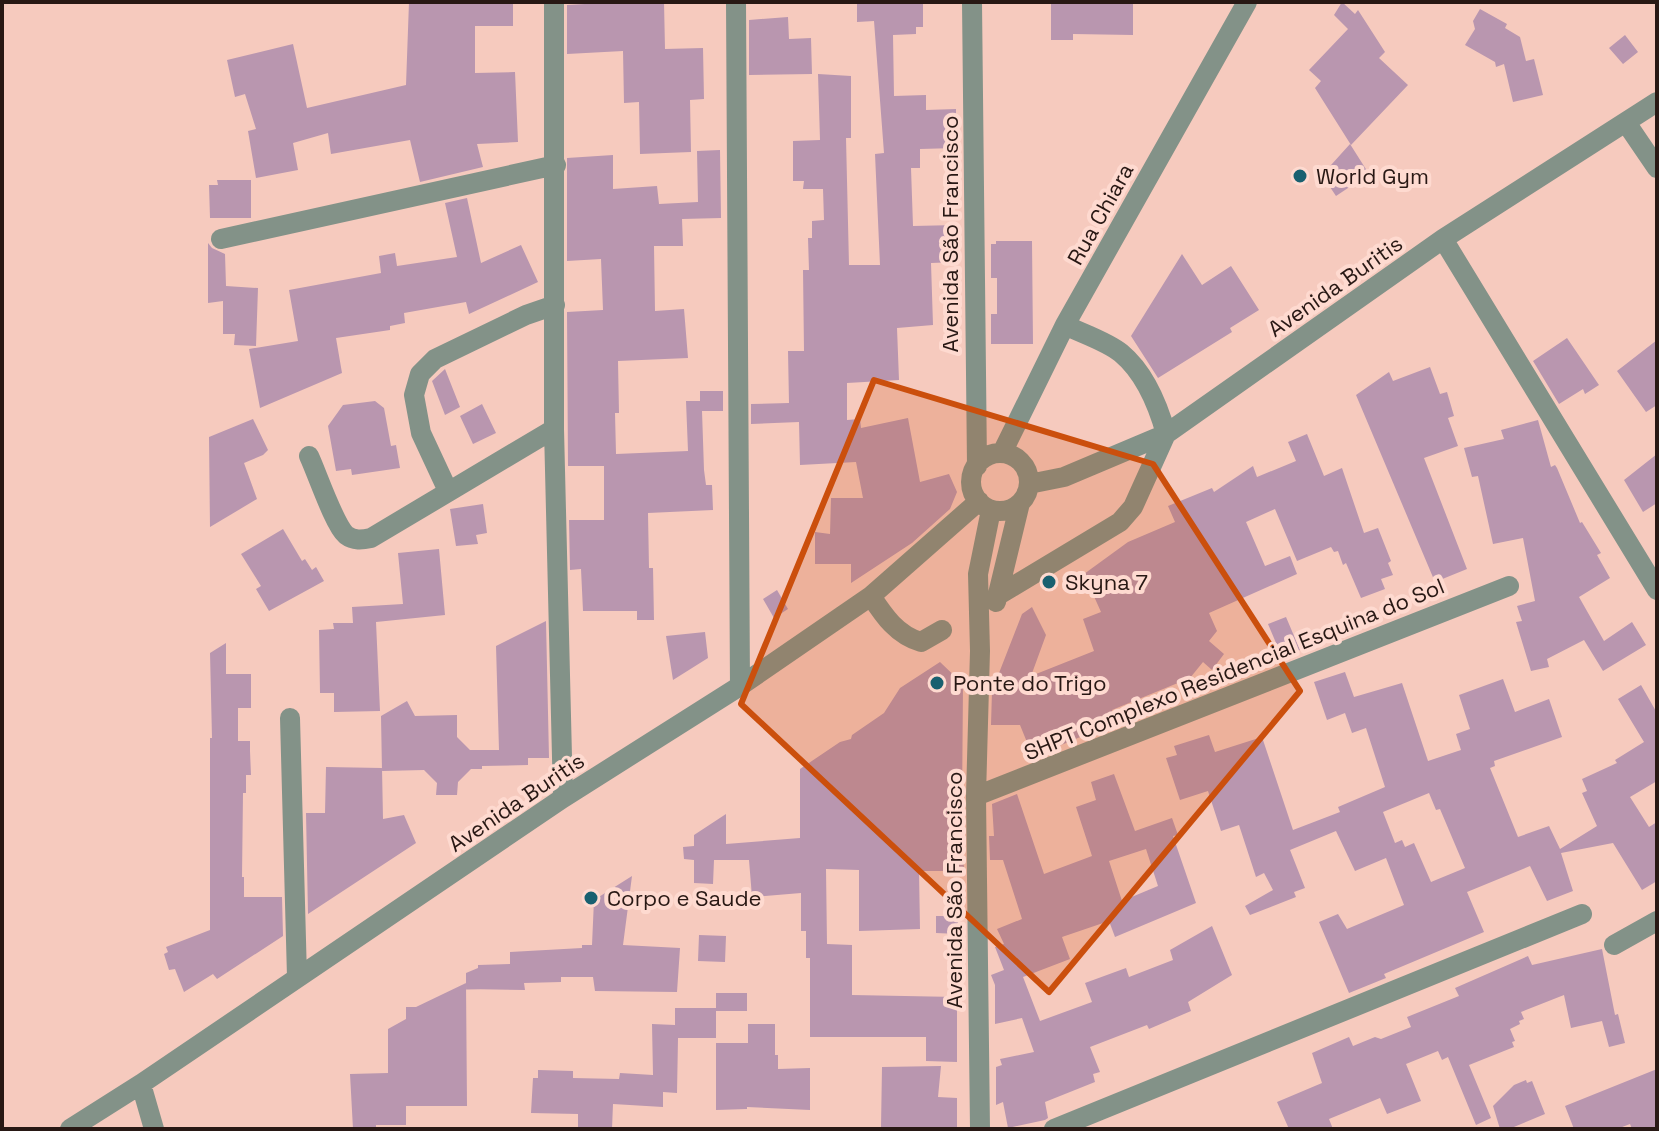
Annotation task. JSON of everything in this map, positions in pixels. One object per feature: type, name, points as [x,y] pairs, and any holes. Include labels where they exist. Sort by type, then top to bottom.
[{"type":"street","points":[[554,2],[554,429],[563,798]]},
{"type":"street","points":[[736,2],[740,686]]},
{"type":"street","name":"Avenida São Francisco","points":[[972,2],[977,466]]},
{"type":"street","name":"Rua Chiara","points":[[1002,453],[1065,325],[1247,2]]},
{"type":"street","name":"Avenida Buritis","points":[[1024,494],[1166,434],[1443,239],[1657,102]]},
{"type":"street","points":[[1627,124],[1657,168]]},
{"type":"street","points":[[221,239],[556,165]]},
{"type":"street","points":[[1443,239],[1657,590]]},
{"type":"street","points":[[448,491],[421,433],[414,395],[420,374],[435,359],[526,315],[555,305]]},
{"type":"street","points":[[997,596],[1120,522],[1133,507],[1166,434],[1158,404],[1141,376],[1120,353],[1065,325]]},
{"type":"street","points":[[309,456],[339,526],[347,536],[360,541],[371,538],[554,429]]},
{"type":"street","points":[[1002,453],[1022,463],[1024,494],[1007,510],[985,505],[971,484],[977,466],[992,454],[1002,453]]},
{"type":"street","name":"Avenida São Francisco","points":[[980,651],[1024,494]]},
{"type":"street","name":"Avenida Buritis","points":[[70,1129],[563,798],[740,686],[871,596],[985,505]]},
{"type":"street","name":"Avenida São Francisco","points":[[980,1129],[976,796],[980,651],[978,574],[985,505]]},
{"type":"street","name":"SHPT Complexo Residencial Esquina do Sol","points":[[976,796],[1509,586]]},
{"type":"street","points":[[871,596],[886,619],[909,638],[921,642],[942,630]]},
{"type":"street","points":[[290,718],[297,977]]},
{"type":"street","points":[[1054,1129],[1582,914]]},
{"type":"street","points":[[1614,945],[1657,921]]},
{"type":"street","points":[[141,1084],[154,1129]]},
{"type":"highlighted area","points":[[874,380],[1153,464],[1300,691],[1049,992],[741,704]]},
{"type":"building","points":[[409,2],[513,2],[513,26],[475,26],[475,73],[515,72],[518,142],[477,144],[483,167],[420,182],[410,140],[331,154],[328,133],[293,143],[298,170],[256,178],[248,131],[256,129],[245,94],[235,97],[227,60],[293,44],[307,108],[406,85]]},
{"type":"building","points":[[664,2],[665,49],[703,48],[704,99],[690,100],[691,152],[640,154],[639,102],[624,103],[623,51],[567,54],[567,5]]},
{"type":"building","points":[[857,2],[923,2],[923,27],[916,27],[916,34],[893,35],[894,96],[926,95],[926,110],[956,109],[956,148],[920,149],[920,168],[911,168],[913,226],[957,225],[957,262],[931,263],[933,325],[897,328],[899,380],[847,383],[847,420],[860,419],[861,428],[908,418],[920,482],[949,474],[957,492],[950,509],[912,543],[851,583],[851,564],[815,564],[815,532],[830,534],[831,498],[863,498],[856,462],[800,465],[799,422],[751,424],[751,404],[789,403],[788,351],[804,351],[803,270],[809,270],[808,238],[812,238],[812,221],[824,220],[823,189],[803,189],[804,181],[793,181],[793,141],[820,140],[818,74],[851,76],[851,138],[846,138],[849,265],[880,265],[875,154],[884,153],[874,21],[857,22]]},
{"type":"building","points":[[1051,2],[1133,2],[1133,35],[1073,34],[1073,40],[1051,40]]},
{"type":"building","points":[[1342,2],[1355,14],[1358,10],[1385,52],[1379,58],[1408,85],[1351,145],[1315,88],[1321,81],[1309,70],[1348,29],[1334,15]]},
{"type":"building","points":[[1480,9],[1507,24],[1505,28],[1520,37],[1526,61],[1534,59],[1543,95],[1513,102],[1504,64],[1496,67],[1495,62],[1465,45],[1475,29],[1473,21]]},
{"type":"building","points":[[788,17],[789,39],[811,38],[812,74],[749,75],[749,20]]},
{"type":"building","points":[[1625,35],[1638,52],[1623,64],[1609,48]]},
{"type":"building","points":[[1350,144],[1369,174],[1336,196],[1322,175]]},
{"type":"building","points":[[720,150],[721,218],[682,219],[683,246],[654,246],[655,311],[684,309],[688,358],[618,361],[619,413],[615,413],[616,454],[688,451],[686,401],[700,401],[700,391],[723,391],[723,411],[702,411],[704,470],[706,485],[712,485],[713,510],[648,513],[654,620],[637,620],[637,611],[583,611],[581,569],[570,570],[569,520],[604,520],[604,466],[568,466],[567,312],[603,310],[601,259],[567,261],[567,158],[613,155],[613,189],[657,186],[659,204],[698,202],[697,151]]},
{"type":"building","points":[[217,180],[251,180],[251,218],[210,218],[209,185],[218,185]]},
{"type":"building","points":[[467,198],[481,263],[521,245],[538,282],[469,314],[466,302],[404,313],[405,323],[390,326],[390,330],[336,338],[342,373],[260,408],[249,349],[298,341],[289,290],[381,273],[379,256],[395,253],[397,266],[457,257],[445,203]]},
{"type":"building","points":[[996,241],[1032,241],[1033,344],[991,344],[991,314],[997,314],[997,278],[991,278],[991,244],[996,244]]},
{"type":"building","points":[[208,243],[225,254],[226,286],[258,288],[256,346],[234,345],[235,334],[223,334],[223,301],[208,303]]},
{"type":"building","points":[[1182,254],[1202,285],[1231,266],[1259,310],[1230,328],[1232,332],[1158,378],[1131,336]]},
{"type":"building","points":[[1567,338],[1599,385],[1585,394],[1583,389],[1559,404],[1533,361]]},
{"type":"building","points":[[1657,340],[1657,405],[1646,412],[1617,371]]},
{"type":"building","points":[[1430,367],[1440,394],[1447,392],[1454,416],[1448,418],[1458,446],[1424,458],[1467,569],[1435,582],[1356,395],[1389,372],[1393,381]]},
{"type":"building","points":[[445,369],[460,407],[445,415],[432,381]]},
{"type":"building","points":[[375,401],[384,408],[391,446],[396,445],[400,468],[352,475],[351,469],[336,471],[328,426],[343,405]]},
{"type":"building","points":[[482,404],[496,433],[473,444],[460,416]]},
{"type":"building","points":[[253,419],[268,450],[244,463],[257,499],[210,527],[209,437]]},
{"type":"building","points":[[1538,420],[1551,467],[1555,465],[1557,468],[1580,523],[1601,553],[1597,555],[1610,578],[1579,597],[1604,641],[1632,622],[1646,645],[1603,671],[1584,640],[1547,659],[1549,667],[1531,671],[1516,622],[1522,621],[1517,606],[1535,601],[1523,538],[1493,544],[1478,476],[1472,477],[1464,448],[1504,439],[1501,430]]},
{"type":"building","points":[[1307,434],[1324,476],[1342,468],[1364,533],[1378,528],[1393,575],[1381,579],[1385,589],[1361,598],[1346,563],[1343,565],[1338,551],[1334,552],[1331,547],[1297,561],[1275,509],[1246,522],[1265,566],[1290,556],[1297,574],[1209,613],[1217,631],[1209,641],[1224,654],[1212,670],[1203,662],[1190,678],[1112,710],[1114,717],[1083,729],[1085,735],[1033,757],[1020,725],[991,725],[992,691],[1022,614],[1032,607],[1046,635],[1031,676],[1094,651],[1083,619],[1101,612],[1084,574],[1128,542],[1175,522],[1168,506],[1212,488],[1214,492],[1253,466],[1257,477],[1296,461],[1288,442]]},
{"type":"building","points":[[1657,454],[1657,503],[1643,512],[1624,480]]},
{"type":"building","points":[[483,504],[487,533],[476,535],[478,544],[456,546],[450,509]]},
{"type":"building","points":[[283,529],[302,561],[305,559],[312,570],[316,567],[324,581],[269,611],[256,589],[261,586],[241,554]]},
{"type":"building","points":[[439,549],[445,615],[376,622],[380,711],[334,712],[334,693],[320,693],[319,630],[334,629],[333,623],[353,623],[352,607],[403,604],[398,553]]},
{"type":"building","points":[[777,590],[788,609],[774,618],[763,599]]},
{"type":"building","points":[[1286,617],[1300,650],[1282,657],[1268,624]]},
{"type":"building","points":[[546,621],[549,758],[528,758],[528,765],[471,769],[458,782],[457,795],[436,795],[437,783],[424,770],[382,771],[381,716],[407,701],[415,716],[457,715],[457,737],[470,750],[499,750],[496,646]]},
{"type":"building","points":[[705,632],[708,658],[673,680],[666,636]]},
{"type":"building","points":[[226,643],[226,674],[251,674],[251,708],[238,708],[238,741],[250,741],[251,775],[246,775],[246,793],[243,793],[244,897],[282,897],[283,936],[217,979],[213,974],[184,992],[175,969],[169,970],[164,954],[168,952],[166,947],[210,930],[210,653]]},
{"type":"building","points":[[940,662],[963,684],[962,807],[958,836],[963,836],[964,871],[919,871],[920,929],[859,931],[859,870],[826,869],[827,944],[852,945],[852,995],[957,997],[957,1062],[926,1061],[926,1037],[810,1037],[810,958],[806,958],[806,931],[801,931],[801,893],[752,897],[749,860],[714,860],[713,884],[694,883],[694,860],[684,859],[683,847],[694,846],[694,835],[726,814],[726,844],[800,838],[800,769],[840,742],[851,739],[852,735],[884,713],[900,688]]},
{"type":"building","points":[[1345,672],[1354,697],[1402,683],[1428,761],[1461,750],[1456,734],[1470,729],[1459,695],[1503,679],[1515,712],[1549,699],[1562,737],[1494,761],[1495,766],[1490,768],[1518,837],[1549,826],[1560,849],[1597,826],[1582,793],[1587,791],[1582,779],[1617,763],[1615,760],[1644,742],[1618,699],[1641,685],[1657,713],[1657,781],[1630,797],[1649,827],[1657,822],[1657,881],[1642,890],[1613,843],[1561,853],[1573,891],[1547,901],[1530,866],[1467,892],[1484,932],[1384,974],[1386,978],[1349,993],[1319,922],[1338,914],[1347,929],[1404,905],[1386,858],[1355,871],[1336,831],[1290,850],[1305,888],[1294,892],[1296,897],[1250,915],[1245,906],[1273,890],[1264,873],[1256,877],[1239,825],[1221,831],[1208,791],[1180,800],[1166,758],[1177,755],[1174,746],[1209,735],[1215,752],[1262,737],[1293,830],[1340,812],[1338,807],[1385,787],[1366,728],[1352,733],[1345,713],[1327,720],[1314,682]],"holes":[[[1429,793],[1436,810],[1440,809],[1465,868],[1431,882],[1414,843],[1405,847],[1402,840],[1395,843],[1383,812]]]},
{"type":"building","points":[[326,767],[382,768],[383,819],[404,815],[416,843],[308,914],[306,813],[325,813]]},
{"type":"building","points":[[1114,774],[1135,831],[1172,818],[1178,835],[1173,836],[1196,903],[1115,937],[1109,921],[1062,937],[1070,959],[1023,977],[1040,1021],[1092,1002],[1085,983],[1126,968],[1129,977],[1173,960],[1170,950],[1212,926],[1232,975],[1188,1002],[1191,1011],[1149,1029],[1147,1025],[1090,1047],[1100,1072],[1093,1074],[1095,1082],[1045,1102],[1048,1118],[1045,1120],[1008,1128],[1003,1102],[996,1105],[996,1067],[1002,1065],[1000,1059],[1034,1052],[1022,1018],[995,1024],[995,985],[991,975],[1004,970],[995,947],[1004,944],[997,929],[1022,919],[1003,860],[990,860],[989,836],[994,836],[992,804],[1017,794],[1044,874],[1092,856],[1076,807],[1096,800],[1091,782]],"holes":[[[1146,849],[1158,886],[1122,901],[1109,861]]]},
{"type":"building","points":[[632,876],[623,945],[680,948],[677,992],[595,991],[593,977],[561,977],[561,982],[524,983],[525,990],[466,989],[466,973],[478,968],[478,965],[510,964],[510,952],[592,945],[594,900]]},
{"type":"building","points":[[936,916],[958,916],[958,934],[936,933]]},
{"type":"building","points":[[699,935],[726,936],[725,962],[698,961]]},
{"type":"building","points":[[1602,949],[1615,1015],[1618,1014],[1625,1043],[1609,1047],[1602,1021],[1571,1028],[1564,995],[1521,1012],[1524,1019],[1510,1029],[1514,1047],[1469,1065],[1491,1118],[1476,1125],[1448,1057],[1442,1060],[1438,1051],[1406,1064],[1421,1101],[1387,1114],[1380,1098],[1329,1119],[1333,1129],[1289,1129],[1277,1102],[1322,1083],[1312,1053],[1349,1037],[1353,1046],[1411,1027],[1407,1017],[1459,996],[1455,988],[1528,956],[1532,965]]},
{"type":"building","points":[[466,983],[467,1106],[406,1106],[406,1125],[353,1129],[350,1074],[388,1073],[388,1029],[406,1019],[406,1007],[416,1007]]},
{"type":"building","points":[[716,993],[747,993],[747,1011],[716,1011]]},
{"type":"building","points":[[675,1008],[716,1008],[716,1038],[678,1038],[677,1093],[663,1092],[663,1107],[613,1104],[612,1129],[578,1129],[578,1114],[531,1113],[533,1078],[538,1078],[538,1070],[573,1071],[573,1078],[619,1079],[620,1073],[653,1075],[652,1024],[675,1025]]},
{"type":"building","points":[[748,1024],[775,1024],[778,1069],[810,1068],[810,1110],[747,1107],[716,1110],[716,1043],[748,1043]]},
{"type":"building","points":[[941,1066],[938,1097],[957,1098],[957,1128],[881,1127],[882,1067]]},
{"type":"building","points":[[1657,1069],[1657,1129],[1632,1129],[1630,1124],[1617,1129],[1574,1129],[1565,1106]]},
{"type":"building","points":[[1526,1080],[1527,1083],[1532,1081],[1545,1114],[1509,1129],[1500,1129],[1493,1106],[1514,1085]]},
{"type":"place","name":"World Gym","points":[[1300,176]]},
{"type":"place","name":"Skyna 7","points":[[1049,582]]},
{"type":"place","name":"Ponte do Trigo","points":[[937,683]]},
{"type":"place","name":"Corpo e Saude","points":[[591,898]]}]
